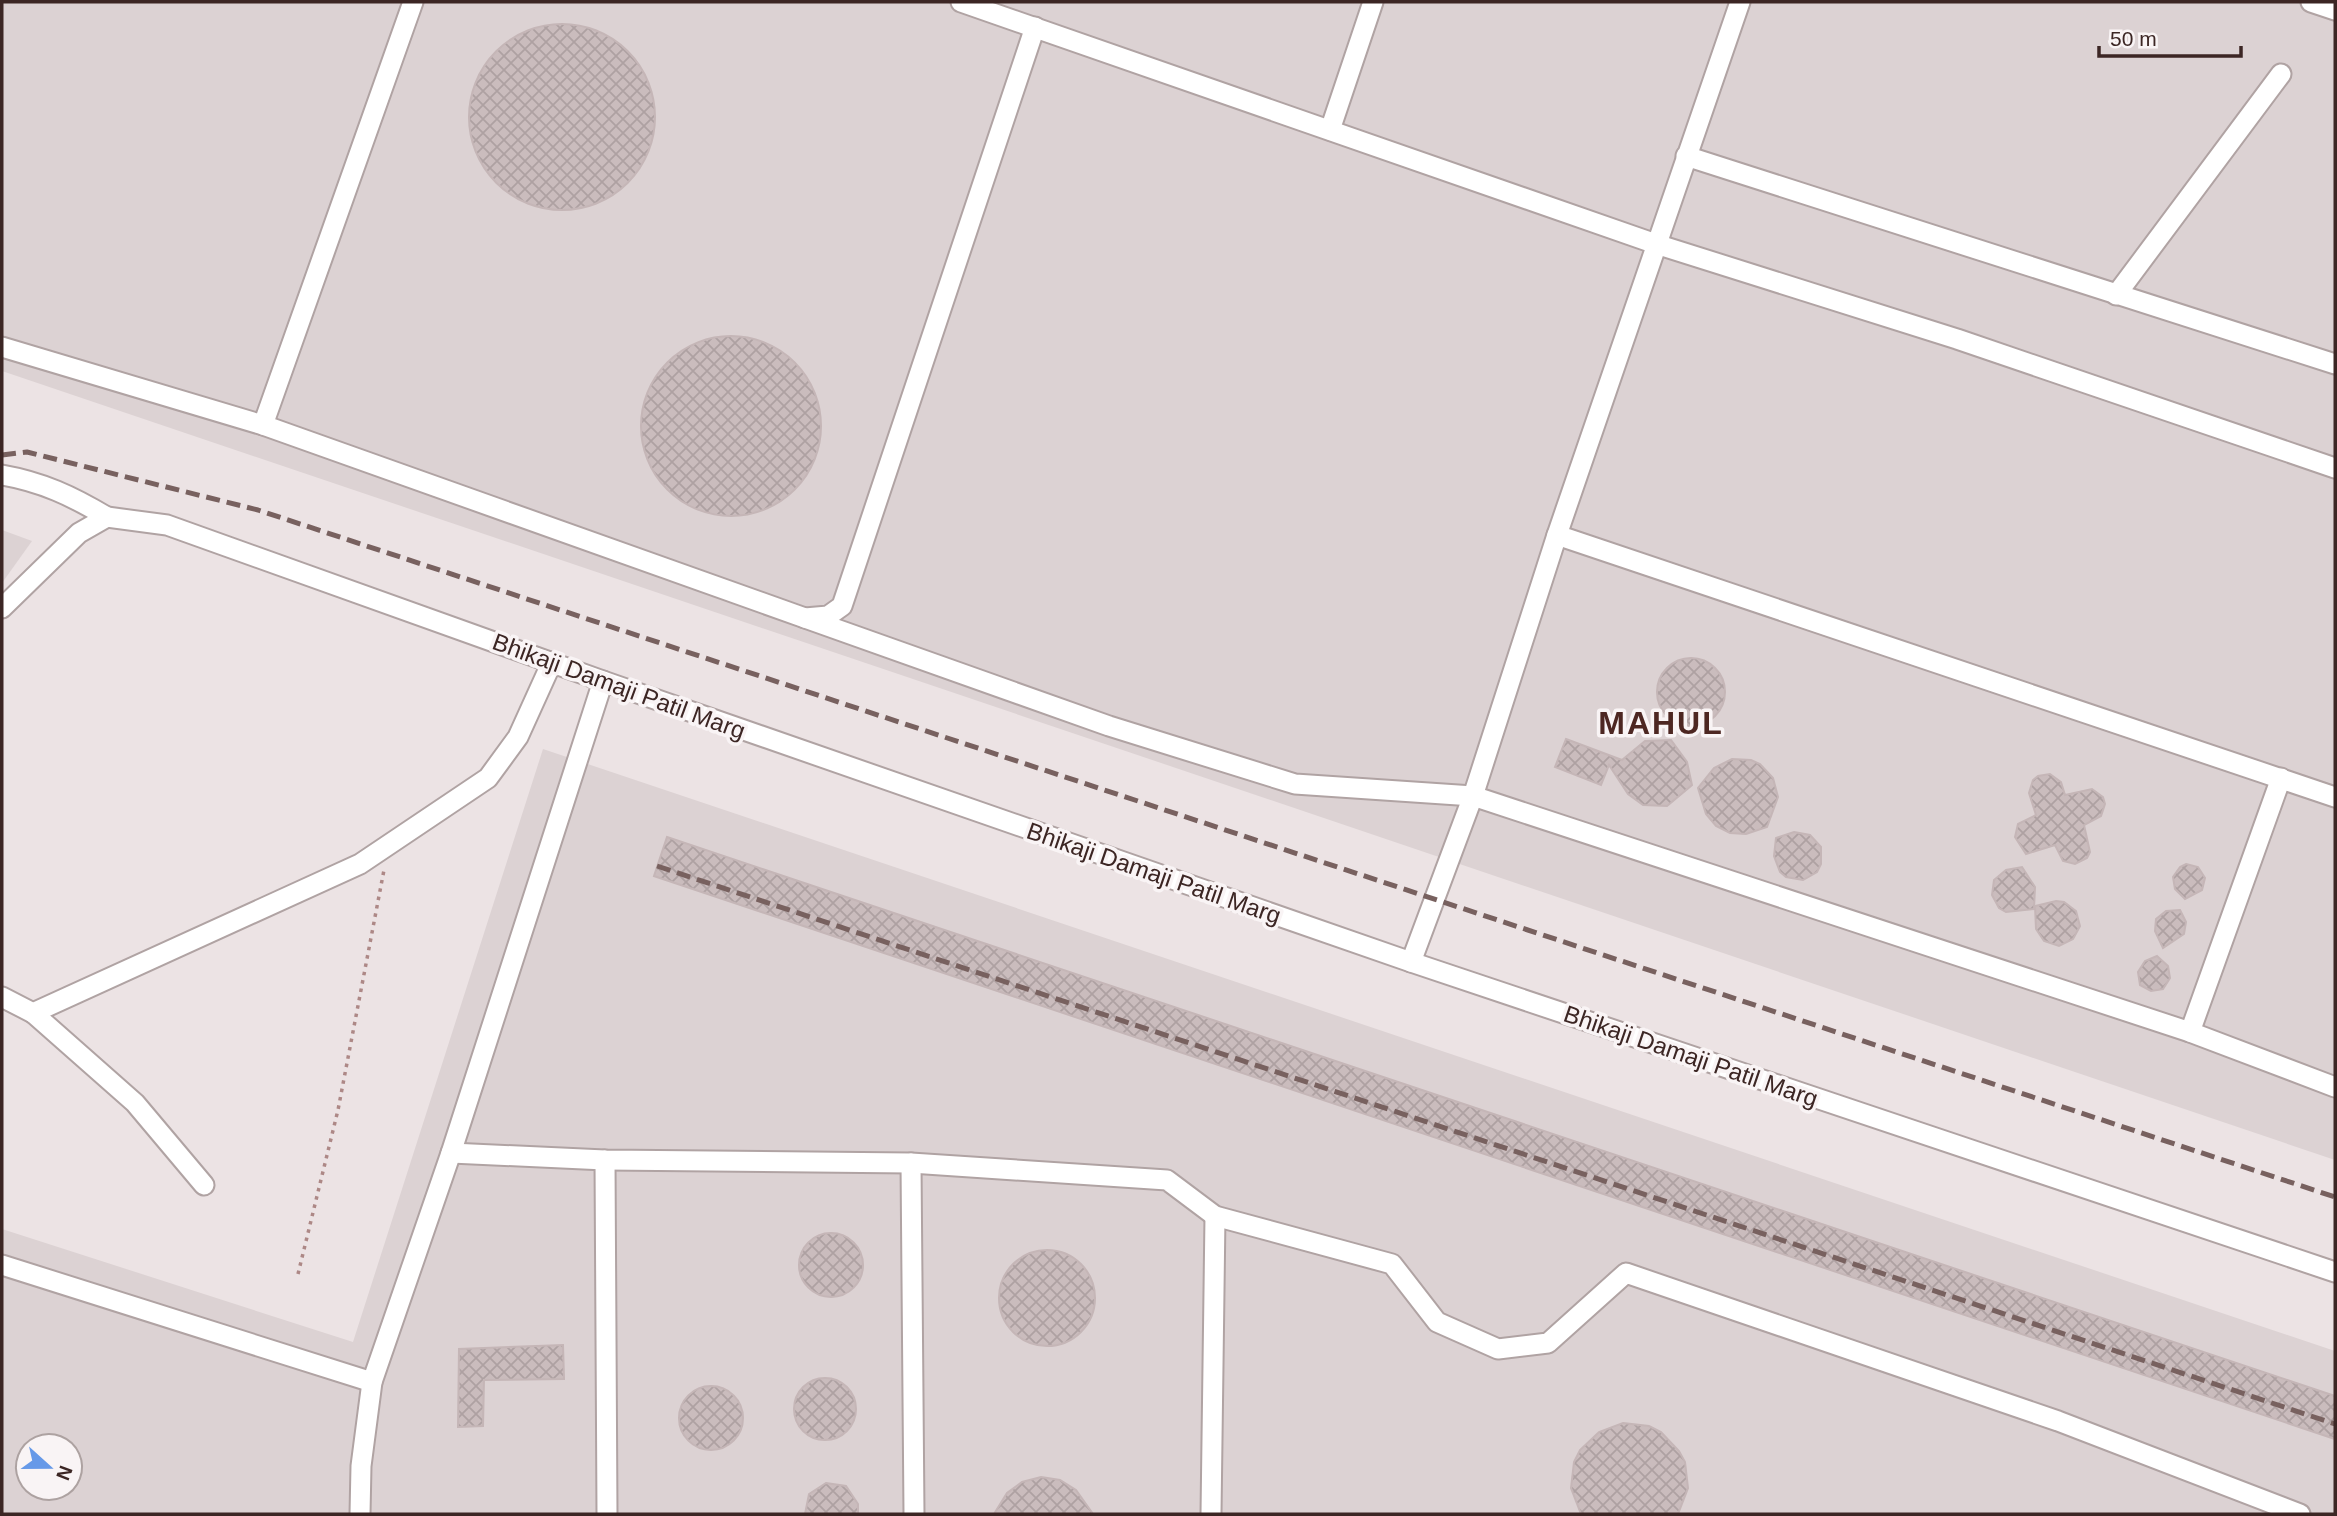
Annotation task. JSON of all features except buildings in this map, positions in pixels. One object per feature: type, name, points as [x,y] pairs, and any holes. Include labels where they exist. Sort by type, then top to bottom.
[{"type":"street","points":[[263,425],[413,2]]},
{"type":"street","points":[[961,2],[1656,244],[1958,339],[2335,468]]},
{"type":"street","points":[[1330,130],[1373,2]]},
{"type":"street","points":[[1411,962],[1473,796],[1557,535],[1740,2]]},
{"type":"street","points":[[2311,2],[2335,10]]},
{"type":"street","points":[[805,618],[828,616],[842,606],[1035,27]]},
{"type":"street","points":[[2116,295],[2281,74]]},
{"type":"street","points":[[1686,156],[2335,364]]},
{"type":"street","points":[[2,347],[263,425],[1109,726],[1294,784],[1473,796],[2190,1032],[2335,1087]]},
{"type":"street","points":[[2,475],[39,481],[72,495],[107,517],[79,533],[2,608]]},
{"type":"street","name":"Bhikaji Damaji Patil Marg","points":[[107,517],[167,525],[603,681],[1411,962],[2335,1272]]},
{"type":"street","points":[[1557,535],[2335,797]]},
{"type":"street","points":[[33,1013],[360,864],[488,778],[518,737],[552,662]]},
{"type":"street","points":[[360,1514],[361,1466],[372,1382],[451,1153],[603,681]]},
{"type":"street","points":[[2190,1032],[2281,778]]},
{"type":"street","points":[[2,997],[33,1013],[135,1103],[204,1185]]},
{"type":"street","points":[[451,1153],[605,1160],[911,1163],[1167,1180],[1215,1216],[1392,1264],[1437,1322],[1498,1349],[1548,1343],[1626,1273],[2058,1421],[2293,1513]]},
{"type":"street","points":[[605,1160],[607,1514]]},
{"type":"street","points":[[911,1163],[914,1514]]},
{"type":"street","points":[[1211,1514],[1215,1216]]},
{"type":"street","points":[[2,1265],[372,1382]]},
{"type":"path","points":[[298,1274],[338,1110],[389,844]]},
{"type":"shaded area","points":[[2,2],[2335,2],[2335,1160],[2,371]]},
{"type":"shaded area","points":[[2,530],[32,541],[2,583]]},
{"type":"shaded area","points":[[543,749],[2335,1351],[2335,1514],[2,1514],[2,1229],[353,1342]]},
{"type":"railway","points":[[2,455],[27,452],[258,510],[2335,1197]]},
{"type":"railway","points":[[657,866],[2335,1424]]},
{"type":"district","name":"MAHUL","points":[[1661,723]]}]
